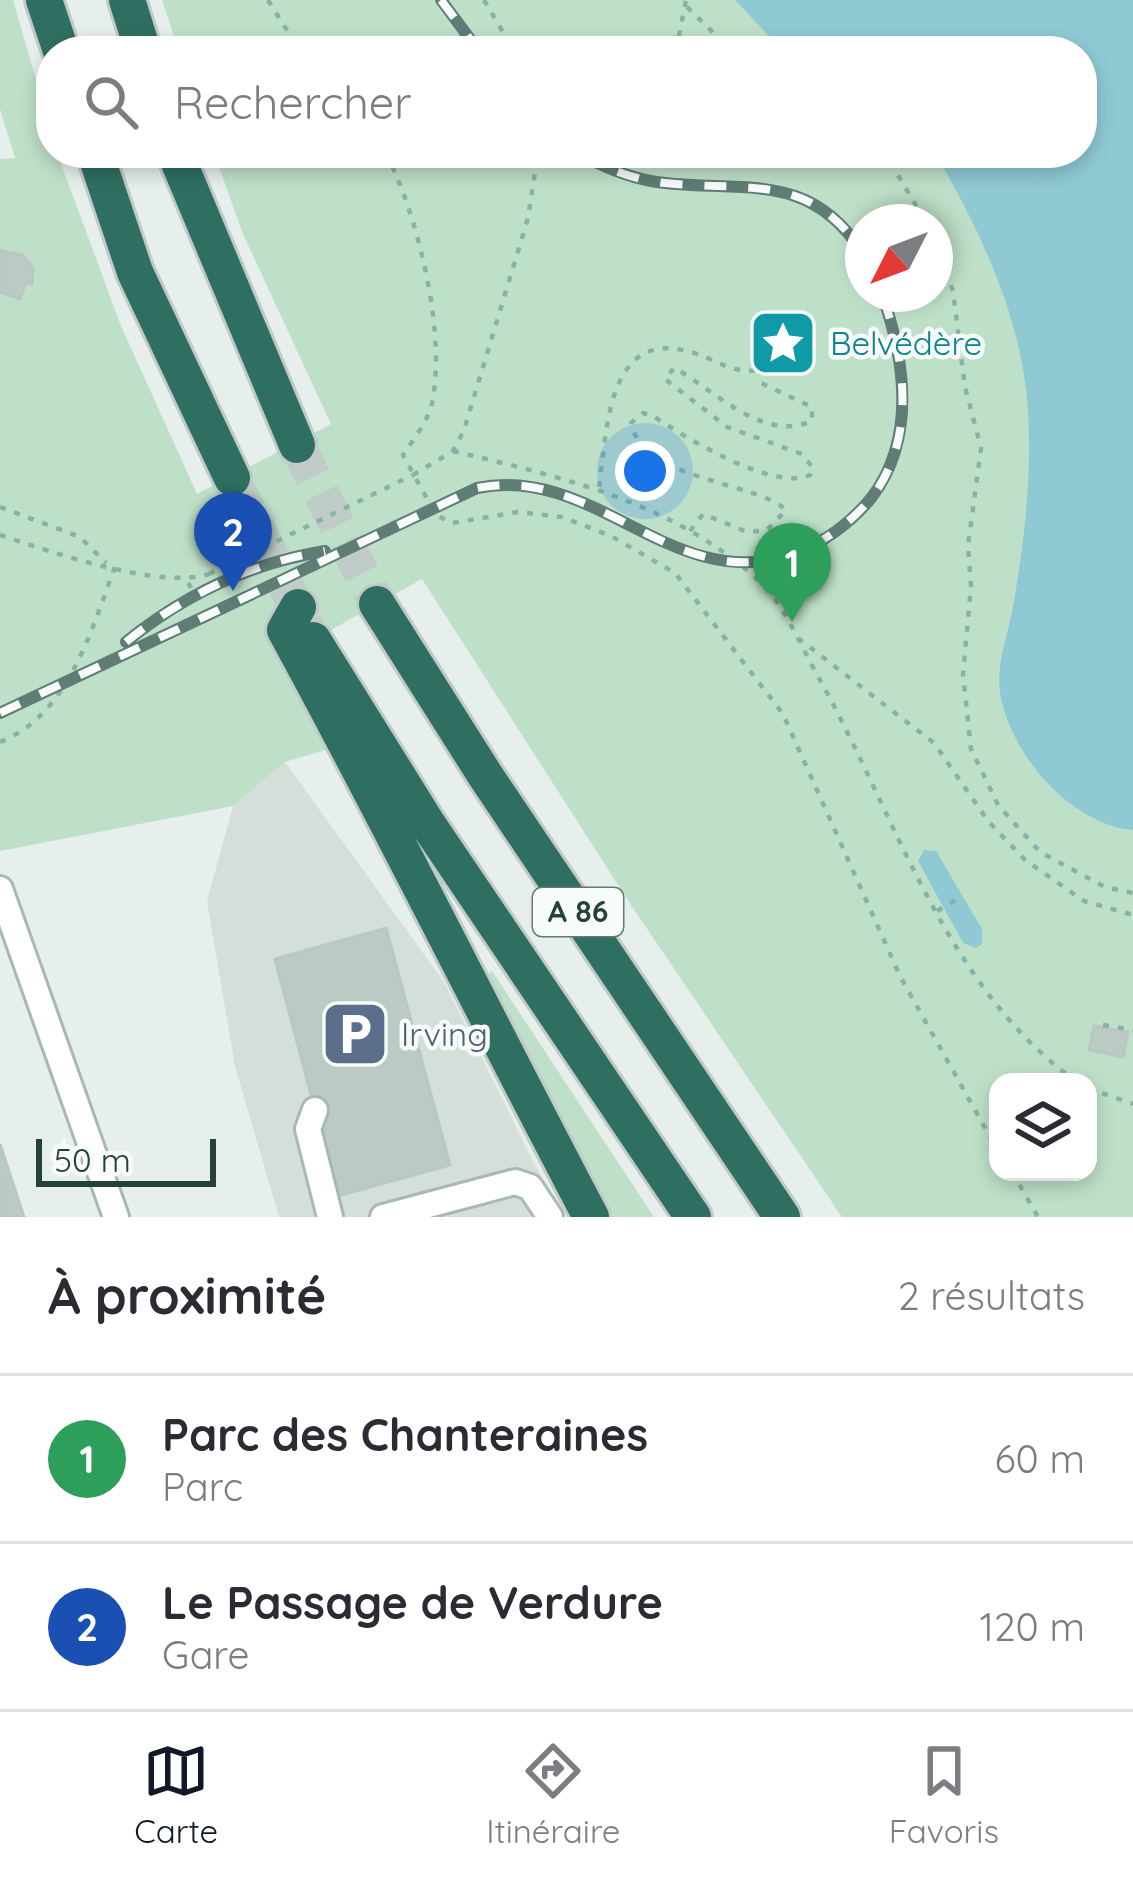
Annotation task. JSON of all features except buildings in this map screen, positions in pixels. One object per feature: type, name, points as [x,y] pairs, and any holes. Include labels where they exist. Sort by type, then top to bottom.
[{"type":"highway","points":[[44,0],[56,36]]},
{"type":"highway","points":[[128,0],[138,36]]},
{"type":"highway","points":[[100,168],[135,272],[232,478]]},
{"type":"highway","points":[[181,168],[297,445]]},
{"type":"highway","name":"A 86","points":[[377,604],[484,775],[782,1217]]},
{"type":"highway","points":[[298,607],[285,630],[400,838],[471,990],[591,1217]]},
{"type":"highway","name":"A 86","points":[[313,640],[427,823],[693,1217]]},
{"type":"lane","points":[[0,889],[116,1217]]},
{"type":"lane","points":[[315,1110],[308,1129],[330,1217]]},
{"type":"lane","points":[[383,1217],[515,1182],[530,1187],[550,1217]]},
{"type":"path","points":[[268,0],[291,36]]},
{"type":"path","points":[[484,0],[505,36]]},
{"type":"path","points":[[679,36],[686,3]]},
{"type":"path","points":[[686,3],[718,36]]},
{"type":"path","points":[[391,168],[422,253],[435,357],[433,400],[403,454],[413,475],[444,521],[526,512],[562,518],[611,536],[675,573],[783,714],[900,976],[944,1063],[989,1136]]},
{"type":"path","points":[[0,535],[115,567],[187,581],[413,475],[453,451],[464,430],[528,218],[536,168]]},
{"type":"path","points":[[894,168],[915,204]]},
{"type":"path","points":[[953,291],[965,387],[981,448],[968,546],[964,705],[971,749],[996,801],[1022,836],[1066,870],[1133,893]]},
{"type":"path","points":[[760,370],[785,339]]},
{"type":"path","points":[[599,488],[614,388],[644,352],[666,347],[729,368],[760,370]]},
{"type":"path","points":[[690,531],[703,514],[747,532],[767,530],[786,510],[667,463],[632,432],[631,423],[643,413],[653,416],[729,458],[766,473],[802,479],[813,468],[802,454],[727,427],[665,379],[674,368],[727,403],[778,426],[812,421],[812,407],[767,389],[760,370]]},
{"type":"path","points":[[453,451],[599,488],[690,531],[764,584],[939,909],[1004,1016],[1067,1073]]},
{"type":"path","points":[[0,507],[80,537],[106,563]]},
{"type":"path","points":[[0,742],[33,724],[70,678],[115,567]]},
{"type":"path","points":[[187,581],[198,598]]},
{"type":"path","points":[[795,636],[934,743],[1003,838],[1052,882],[1084,901],[1133,915]]},
{"type":"path","points":[[982,810],[996,801]]},
{"type":"path","points":[[939,909],[963,896]]},
{"type":"path","points":[[1103,1025],[1133,1030]]},
{"type":"path","points":[[1097,1091],[1133,1104]]},
{"type":"path","points":[[1017,1181],[1038,1217]]},
{"type":"shaded area","points":[[285,762],[444,982],[561,1217],[279,1217],[235,1066],[207,901],[233,806]]},
{"type":"green space","points":[[0,0],[13,0],[36,80],[36,168],[63,168],[121,326],[197,494],[331,424],[243,234],[219,168],[1097,168],[1097,36],[174,36],[162,0],[1133,0],[1133,1217],[842,1217],[629,902],[422,579],[297,649],[335,747],[285,762],[233,806],[0,851],[0,159],[15,158],[0,109]]},
{"type":"green space","points":[[492,971],[654,1217],[609,1217],[481,981]]},
{"type":"water","points":[[735,0],[1133,0],[1133,830],[1110,825],[1066,801],[1030,762],[1006,716],[999,672],[1020,562],[1028,486],[1028,410],[1008,309],[943,168],[1097,168],[1097,36],[769,36]]},
{"type":"water","points":[[924,850],[936,851],[982,929],[982,944],[976,948],[963,943],[918,861]]},
{"type":"tunnel","points":[[297,445],[377,604]]},
{"type":"tunnel","points":[[232,478],[311,636]]},
{"type":"railway","points":[[441,0],[468,36]]},
{"type":"railway","points":[[610,168],[653,181],[749,187],[798,197],[845,230]]},
{"type":"railway","points":[[0,713],[477,488],[519,486],[559,494],[708,558],[748,562],[790,555],[813,545],[845,524],[872,497],[896,449],[903,398],[887,312]]},
{"type":"railway","points":[[126,642],[220,583],[325,551]]},
{"type":"place","name":"Belvédère","points":[[783,343]]},
{"type":"place","name":"Le Passage de Verdure","points":[[233,591]]},
{"type":"place","name":"Parc des Chanteraines","points":[[792,622]]},
{"type":"place","name":"Irving","points":[[355,1034]]}]
